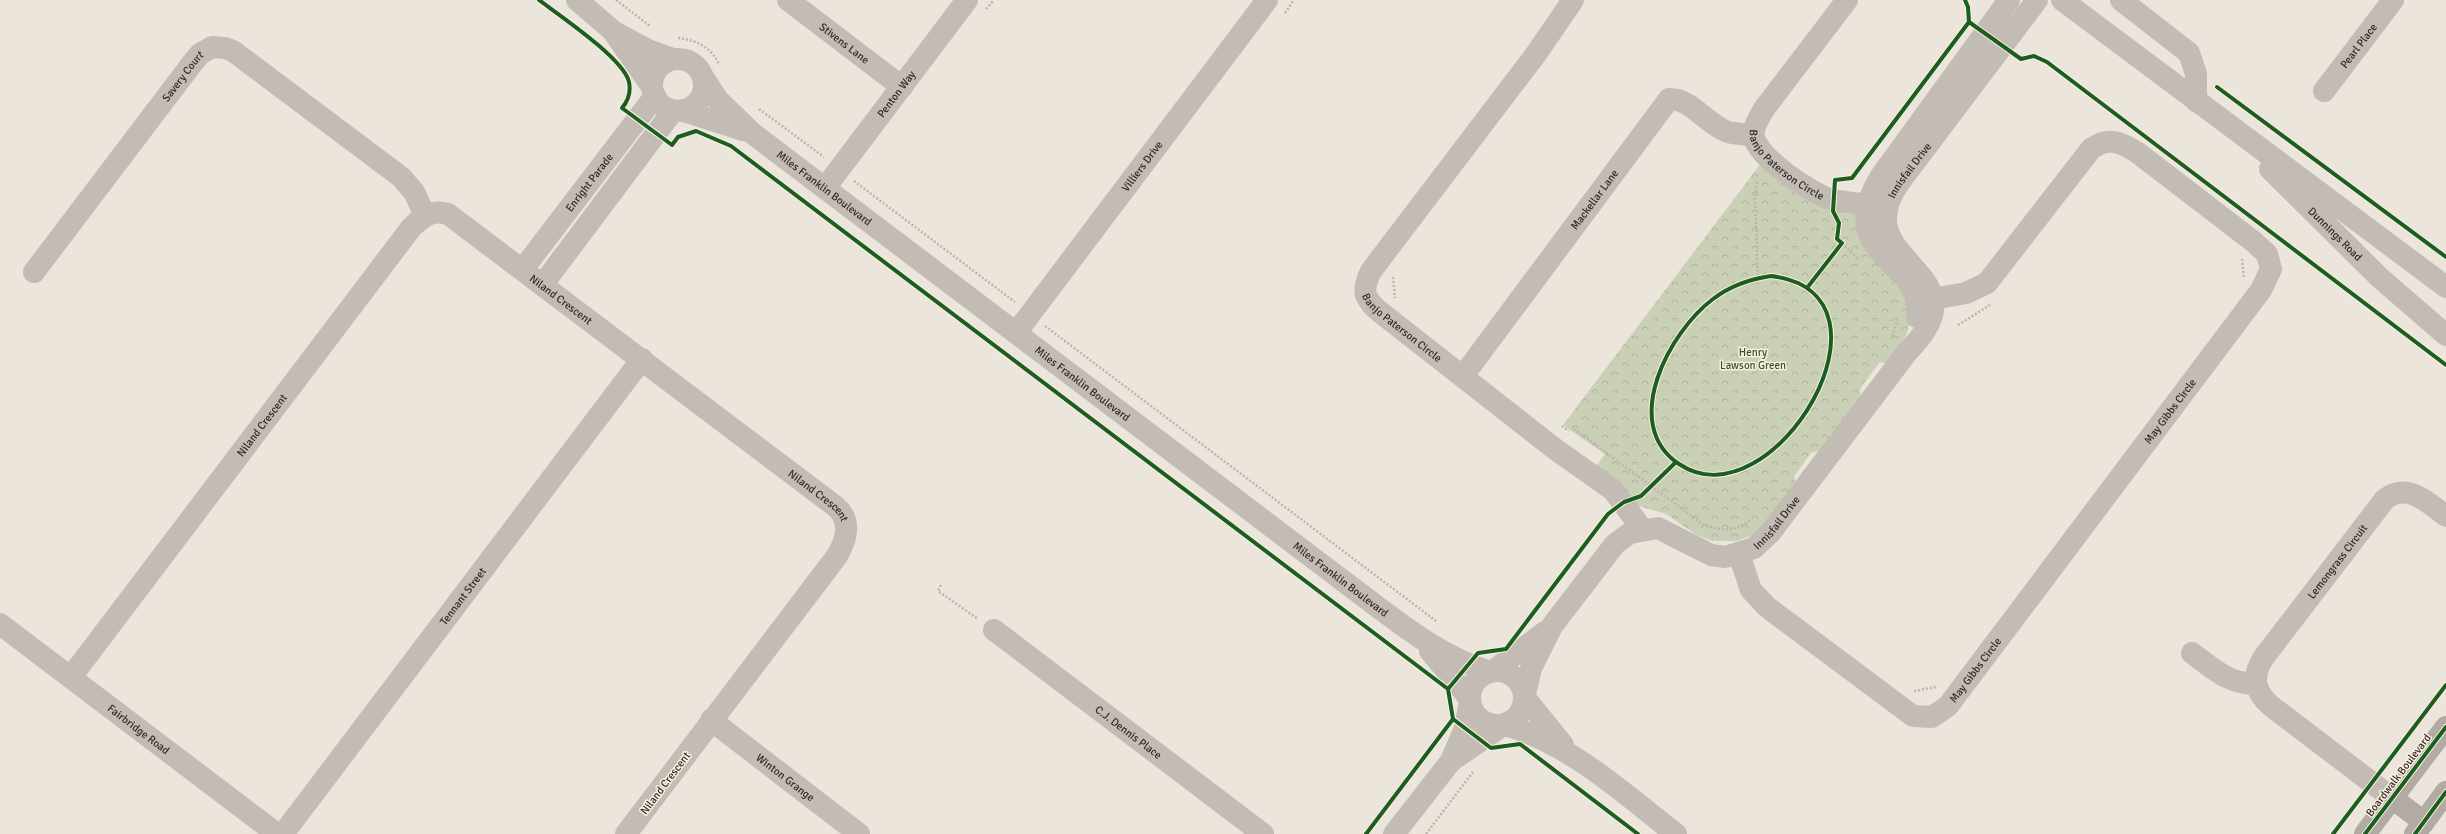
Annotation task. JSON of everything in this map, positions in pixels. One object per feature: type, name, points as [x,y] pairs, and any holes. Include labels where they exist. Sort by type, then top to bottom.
[{"type":"main road","name":"Boardwalk Boulevard","points":[[2365,834],[2446,728]]},
{"type":"main road","points":[[2392,798],[2419,828],[2446,792]]},
{"type":"street","points":[[577,0],[613,31],[648,50],[673,59],[686,60],[712,73],[702,96],[692,108],[678,111],[659,103],[653,91],[613,31]]},
{"type":"street","name":"Stivens Lane","points":[[788,0],[902,87]]},
{"type":"street","name":"Penton Way","points":[[825,188],[967,0]]},
{"type":"street","name":"Villiers Drive","points":[[1016,333],[1267,0]]},
{"type":"street","name":"Banjo Paterson Circle","points":[[1573,0],[1541,47],[1371,271],[1366,282],[1365,292],[1368,302],[1555,449],[1613,490],[1642,530]]},
{"type":"street","name":"Banjo Paterson Circle","points":[[1847,0],[1764,109],[1754,136],[1759,148],[1772,162],[1817,193],[1833,200],[1877,206]]},
{"type":"street","name":"Innisfail Drive","points":[[1525,696],[1531,668],[1552,626],[1615,544],[1630,533],[1658,528],[1711,555],[1725,557],[1740,554],[1754,548],[1770,533],[1908,351],[1928,328],[1933,310],[1925,300],[1924,278],[1899,253],[1889,238],[1887,227],[1877,206],[1881,176],[2009,0]]},
{"type":"street","name":"Innisfail Drive","points":[[1877,206],[1899,183],[2037,0]]},
{"type":"street","name":"Dunnings Road","points":[[2062,0],[2446,287]]},
{"type":"street","points":[[2121,0],[2189,53],[2196,74],[2196,101]]},
{"type":"street","name":"Pearl Place","points":[[2324,91],[2393,0]]},
{"type":"street","name":"Savery Court","points":[[34,272],[194,61],[200,54],[212,47],[226,48],[252,64],[401,177],[414,192],[425,215]]},
{"type":"street","points":[[653,91],[653,79],[660,66],[673,59]]},
{"type":"street","name":"Miles Franklin Boulevard","points":[[712,73],[718,100],[752,133],[1414,634],[1450,656],[1491,672]]},
{"type":"street","name":"Enright Parade","points":[[523,269],[653,91]]},
{"type":"street","name":"Mackellar Lane","points":[[1463,376],[1669,99],[1678,99],[1714,125],[1728,132],[1754,136]]},
{"type":"street","points":[[543,284],[678,111]]},
{"type":"street","name":"Miles Franklin Boulevard","points":[[678,111],[752,133]]},
{"type":"street","name":"Dunnings Road","points":[[2230,126],[2332,233],[2380,278],[2446,336]]},
{"type":"street","name":"May Gibbs Circle","points":[[1740,554],[1751,590],[1767,607],[1913,716],[1932,718],[1948,706],[2261,290],[2271,269],[2267,254],[2254,242],[2138,153],[2125,145],[2110,140],[2103,141],[2091,149],[1987,283],[1966,293],[1925,300]]},
{"type":"street","name":"Niland Crescent","points":[[71,678],[411,228],[425,215],[438,212],[452,216],[835,506],[844,516],[847,525],[845,538],[837,556],[711,720],[626,834]]},
{"type":"street","name":"Tennant Street","points":[[283,834],[642,359]]},
{"type":"street","name":"Lemongrass Circuit","points":[[2255,684],[2256,672],[2264,657],[2384,499],[2398,492],[2412,494],[2446,516]]},
{"type":"street","name":"Fairbridge Road","points":[[0,624],[277,834]]},
{"type":"street","name":"Innisfail Drive","points":[[1491,672],[1552,626]]},
{"type":"street","name":"C.J. Dennis Place","points":[[994,630],[1263,834]]},
{"type":"street","name":"Miles Franklin Boulevard","points":[[1414,634],[1439,660],[1470,701]]},
{"type":"street","points":[[2192,653],[2231,681],[2243,684],[2255,684],[2261,696],[2271,706],[2392,798]]},
{"type":"street","points":[[1394,834],[1451,761],[1465,728],[1475,682],[1491,672],[1500,671],[1514,676],[1523,687],[1525,696],[1570,753]]},
{"type":"street","points":[[1451,761],[1520,715],[1525,696]]},
{"type":"street","points":[[1470,701],[1472,710],[1487,724],[1503,725],[1528,732],[1570,753],[1676,834]]},
{"type":"street","name":"Winton Grange","points":[[711,720],[859,834]]},
{"type":"path","points":[[539,0],[573,26]]},
{"type":"path","points":[[671,37],[698,42],[709,49],[712,73]]},
{"type":"path","points":[[754,105],[1440,624]]},
{"type":"path","points":[[731,146],[1416,665]]},
{"type":"path","points":[[1757,182],[1755,199],[1758,278]]},
{"type":"path","points":[[1842,243],[1863,263]]},
{"type":"path","points":[[2241,254],[2244,280]]},
{"type":"path","points":[[1396,301],[1393,276],[1398,270]]},
{"type":"path","points":[[1758,278],[1781,278],[1800,284],[1812,293],[1822,306],[1830,338],[1828,363],[1824,380],[1801,422],[1785,439],[1760,458],[1731,472],[1706,474],[1690,470],[1676,462],[1667,454],[1656,436],[1652,409],[1661,366],[1678,335],[1704,306],[1733,287],[1758,278]]},
{"type":"path","points":[[1889,341],[1894,332],[1897,318]]},
{"type":"path","points":[[1556,422],[1569,431]]},
{"type":"path","points":[[1574,429],[1701,524],[1712,528],[1730,530],[1746,524],[1757,514]]},
{"type":"path","points":[[941,585],[938,591],[994,630]]},
{"type":"path","points":[[1911,691],[1937,687],[1942,681]]},
{"type":"path","points":[[2333,834],[2446,685]]},
{"type":"path","points":[[1426,834],[1477,766]]},
{"type":"path","points":[[1557,772],[1638,834]]},
{"type":"green space","name":"Henry Lawson Green","points":[[1762,162],[1854,212],[1900,281],[1910,315],[1909,325],[1906,336],[1890,362],[1879,363],[1860,389],[1861,399],[1822,450],[1811,453],[1794,476],[1796,485],[1757,533],[1737,541],[1712,541],[1695,534],[1666,514],[1636,505],[1596,467],[1605,454],[1563,425]]},
{"type":"cycle path","points":[[539,0],[590,38],[625,72],[630,89],[626,102],[622,108],[672,145],[678,137],[696,131],[731,146],[1448,689]]},
{"type":"cycle path","points":[[1965,0],[1968,7],[1969,22],[2021,59],[2034,56],[2047,62],[2446,365]]},
{"type":"cycle path","points":[[1807,288],[1842,243],[1837,239],[1839,223],[1833,211],[1835,180],[1852,178],[1969,22]]},
{"type":"cycle path","points":[[2217,87],[2446,257]]},
{"type":"cycle path","points":[[1771,276],[1811,292],[1829,321],[1829,360],[1813,400],[1787,437],[1753,464],[1716,475],[1679,464],[1661,447],[1653,426],[1652,403],[1657,378],[1668,355],[1681,333],[1697,314],[1713,299],[1726,290],[1740,284],[1771,276]]},
{"type":"cycle path","points":[[1366,834],[1453,719],[1448,689],[1478,653],[1506,649],[1608,514],[1624,502],[1641,496],[1676,462]]},
{"type":"cycle path","points":[[2333,834],[2446,685]]},
{"type":"cycle path","points":[[1453,719],[1491,748],[1520,744],[1638,834]]},
{"type":"cycle path","points":[[2365,834],[2446,727]]},
{"type":"cycle path","points":[[2415,834],[2446,792]]}]
